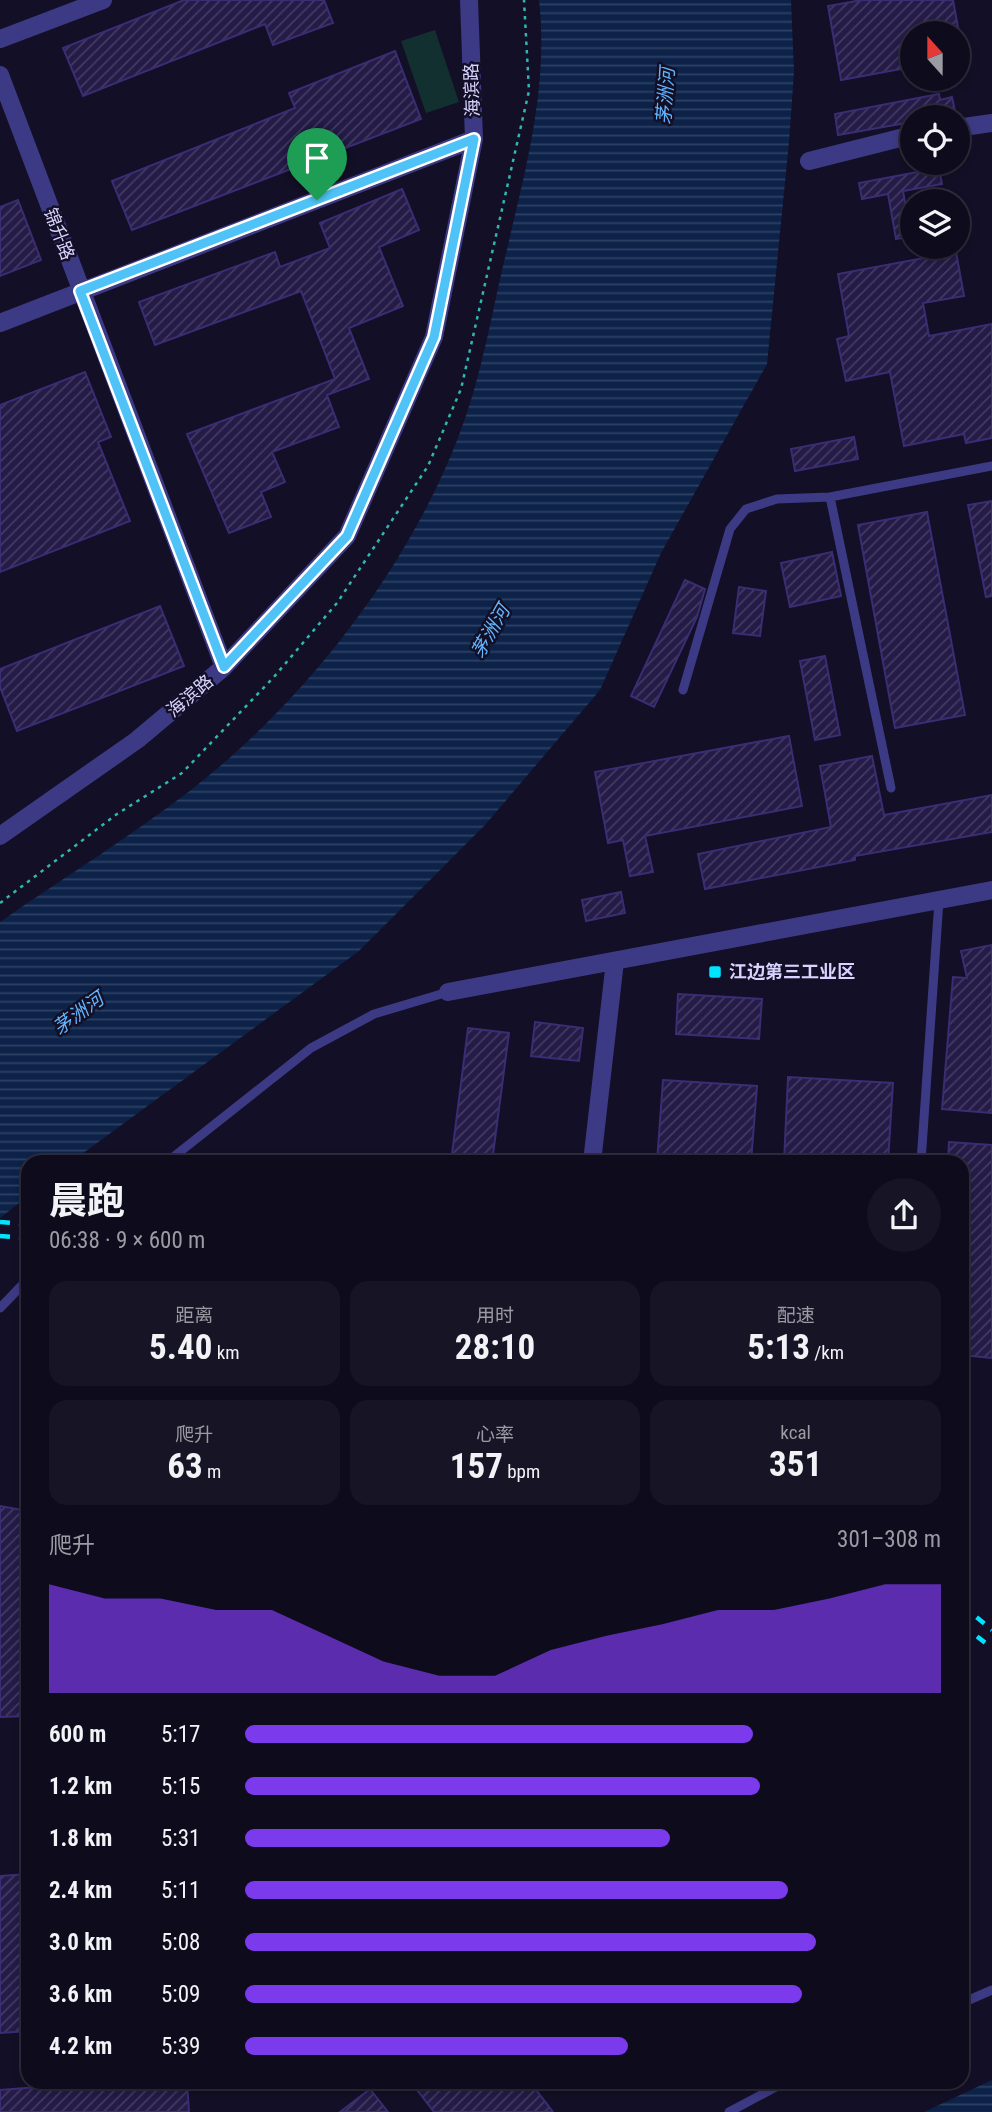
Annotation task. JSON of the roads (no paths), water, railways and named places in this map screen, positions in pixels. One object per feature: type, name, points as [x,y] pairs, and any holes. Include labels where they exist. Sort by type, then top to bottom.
[{"type":"street","points":[[0,38],[103,0]]},
{"type":"street","name":"海滨路","points":[[0,836],[137,740],[224,667],[347,536],[434,337],[474,139],[469,0]]},
{"type":"street","name":"锦升路","points":[[0,75],[224,667]]},
{"type":"street","points":[[970,126],[992,123]]},
{"type":"street","points":[[809,162],[900,138]]},
{"type":"street","points":[[0,323],[474,139]]},
{"type":"street","points":[[449,992],[992,890]]},
{"type":"street","points":[[593,1155],[615,961]]},
{"type":"lane","points":[[683,690],[723,549],[746,509],[777,499],[830,497],[992,466]]},
{"type":"lane","points":[[830,497],[891,788]]},
{"type":"lane","points":[[921,1155],[939,900]]},
{"type":"lane","points":[[176,1155],[311,1048],[374,1014],[449,992]]},
{"type":"lane","points":[[0,1308],[21,1286]]},
{"type":"lane","points":[[969,2000],[992,1990]]},
{"type":"lane","points":[[729,2112],[772,2089]]},
{"type":"water","name":"茅洲河","points":[[539,0],[791,0],[794,72],[767,364],[661,553],[600,690],[485,825],[359,951],[81,1155],[21,1155],[21,1202],[0,1218],[0,922],[168,807],[236,752],[321,664],[360,615],[395,563],[425,510],[451,455],[481,366],[533,132],[541,67]]},
{"type":"water","points":[[992,2080],[992,2112],[924,2112]]},
{"type":"railway","points":[[0,1222],[21,1224]]},
{"type":"railway","points":[[0,1236],[21,1238]]},
{"type":"railway","points":[[969,1611],[992,1630]]},
{"type":"railway","points":[[969,1630],[992,1648]]},
{"type":"place","name":"江边第三工业区","points":[[715,972]]}]
